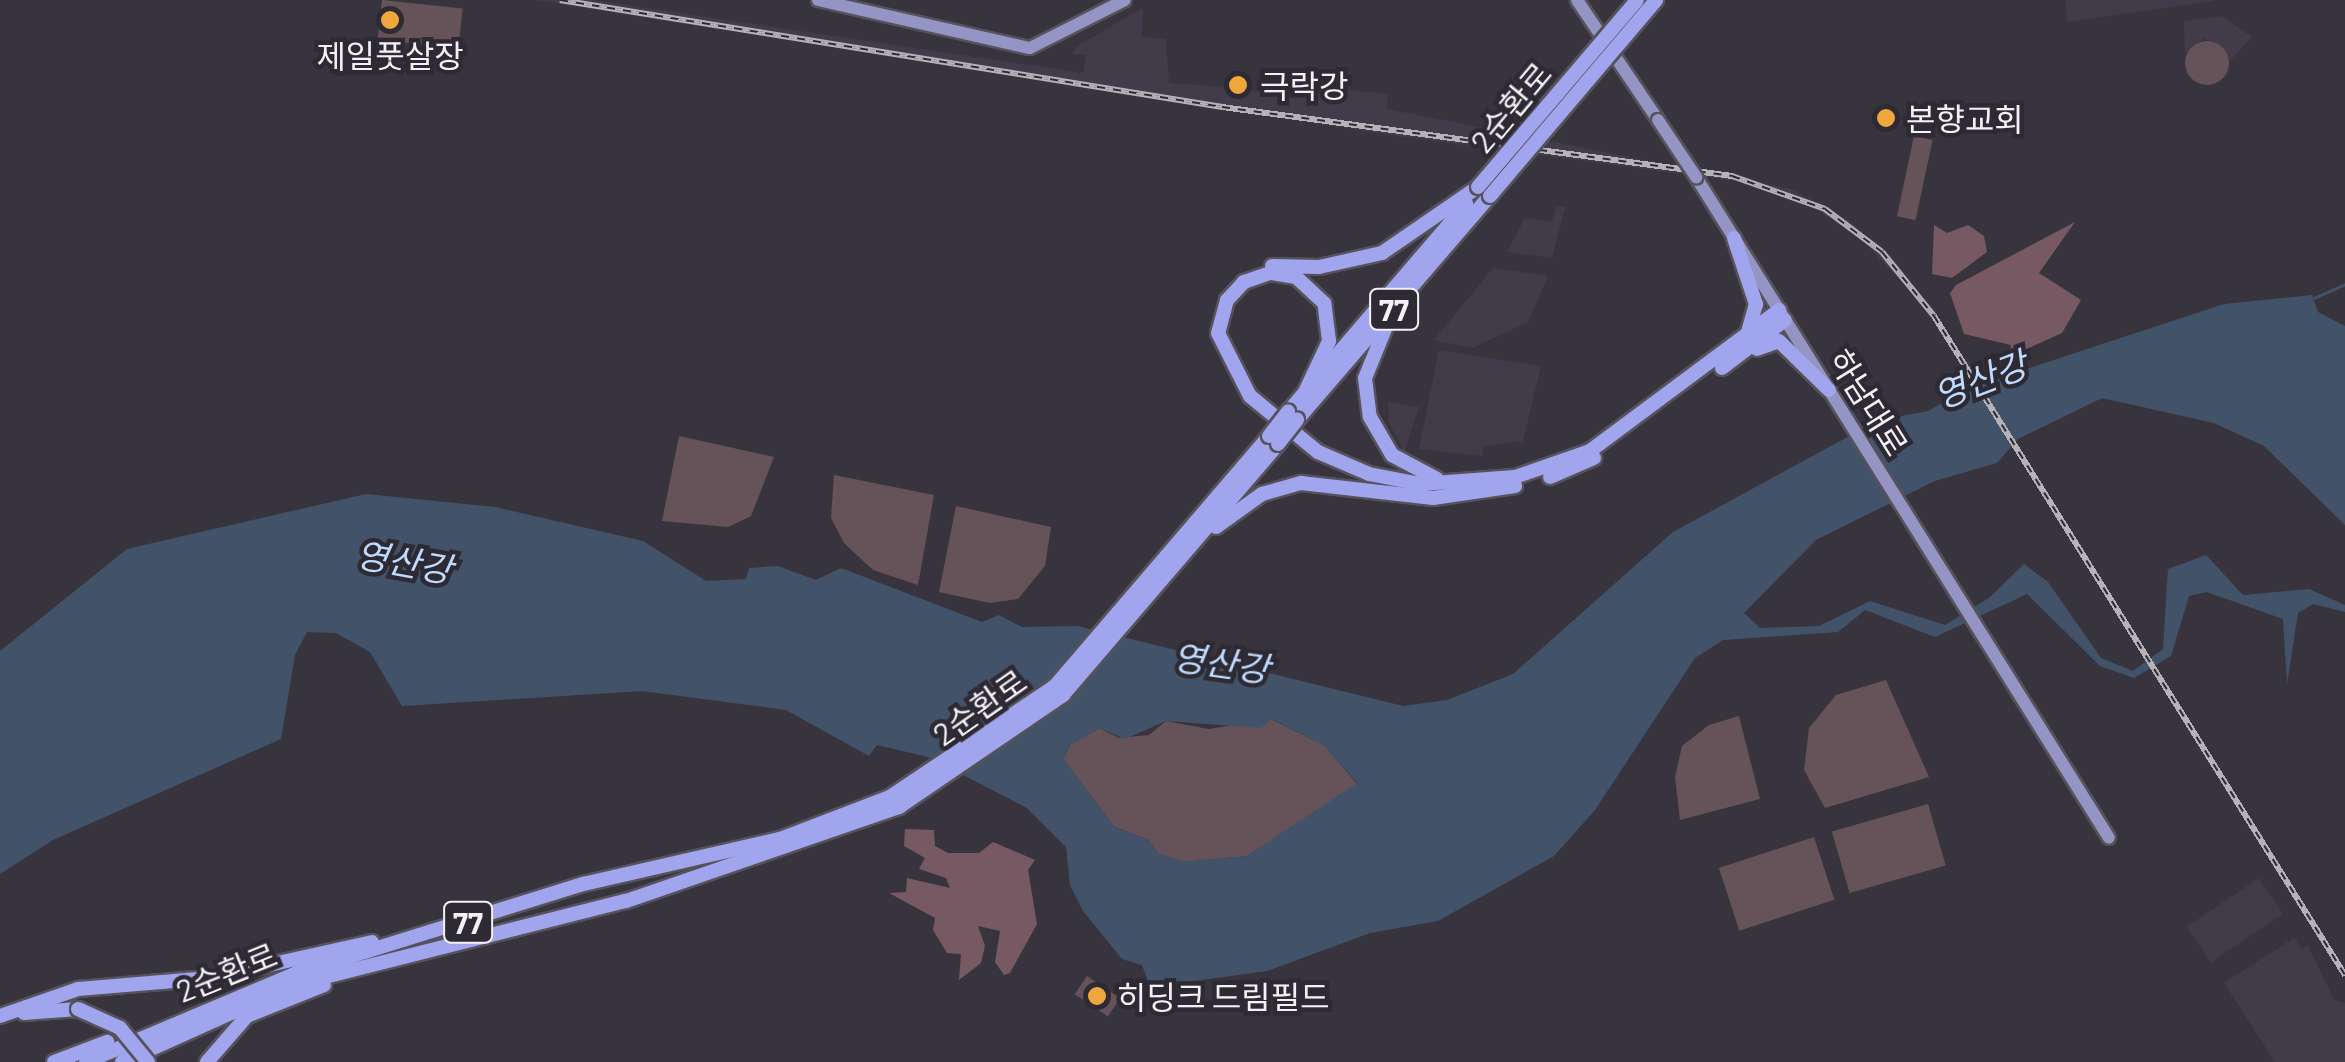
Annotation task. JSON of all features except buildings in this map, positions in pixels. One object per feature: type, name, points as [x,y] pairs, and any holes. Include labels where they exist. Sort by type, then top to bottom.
[{"type":"highway","name":"2순환로","points":[[86,1062],[271,982],[453,935],[626,900],[866,815],[971,762],[1062,696],[1232,501],[1293,416],[1417,282],[1637,0]]},
{"type":"highway","name":"2순환로","points":[[1293,416],[1304,394],[1656,0]]},
{"type":"highway","points":[[1484,192],[1382,253],[1245,274],[1223,294],[1211,331],[1243,396],[1323,462],[1402,487],[1490,491]]},
{"type":"highway","points":[[1734,238],[1756,304],[1752,324],[1734,354]]},
{"type":"highway","points":[[1304,394],[1329,340],[1324,304],[1296,277],[1270,273],[1244,282],[1223,308],[1221,346],[1268,416],[1349,468],[1421,484],[1472,483],[1590,451],[1734,354],[1779,341],[1828,390]]},
{"type":"highway","points":[[1417,282],[1369,361],[1370,418],[1404,465],[1433,479],[1472,483]]},
{"type":"highway","points":[[1232,501],[1302,483],[1433,498],[1490,491],[1606,453],[1781,315]]},
{"type":"highway","name":"2순환로","points":[[122,1062],[246,1001],[453,935],[583,884],[866,815],[967,751],[1055,686],[1232,501]]},
{"type":"highway","points":[[0,1019],[78,988],[245,972],[453,935]]},
{"type":"highway","points":[[207,1062],[228,1032],[274,1002],[453,935]]},
{"type":"highway","points":[[54,1062],[208,998],[271,982]]},
{"type":"highway","points":[[0,1019],[52,1007],[78,1009],[120,1028],[148,1062]]},
{"type":"main road","points":[[818,0],[1017,48],[1052,43],[1125,0]]},
{"type":"main road","name":"하남대로","points":[[1577,0],[1696,177],[2109,838]]},
{"type":"shaded area","points":[[382,0],[463,8],[458,48],[378,40]]},
{"type":"shaded area","points":[[535,0],[592,0],[1083,73],[1086,55],[1072,54],[1077,46],[1143,8],[1142,37],[1166,39],[1169,83],[1225,87],[1226,78],[1242,80],[1242,89],[1297,97],[1299,85],[1388,94],[1387,109],[1791,189],[1845,218],[1894,259],[1971,367],[1965,371],[1919,300],[1862,240],[1817,210],[1742,182],[1403,137]]},
{"type":"shaded area","points":[[2065,0],[2213,0],[2213,1],[2067,22]]},
{"type":"shaded area","points":[[2222,16],[2252,37],[2231,60],[2205,38],[2185,53],[2184,21]]},
{"type":"shaded area","points":[[2207,41],[2222,48],[2229,63],[2222,78],[2207,85],[2192,78],[2185,63],[2192,48]]},
{"type":"shaded area","points":[[1914,136],[1933,140],[1916,220],[1897,216]]},
{"type":"shaded area","points":[[1556,207],[1565,207],[1552,258],[1507,252],[1525,218],[1552,222]]},
{"type":"shaded area","points":[[2075,222],[2039,273],[2081,300],[2062,333],[2009,357],[2011,345],[1964,334],[1950,293],[1956,285]]},
{"type":"shaded area","points":[[1934,225],[1947,233],[1968,225],[1984,236],[1987,252],[1952,278],[1932,274]]},
{"type":"shaded area","points":[[1493,268],[1548,276],[1528,322],[1473,348],[1434,340]]},
{"type":"shaded area","points":[[1439,350],[1541,366],[1523,441],[1484,446],[1482,456],[1419,449]]},
{"type":"shaded area","points":[[1388,402],[1419,407],[1404,452],[1389,423]]},
{"type":"shaded area","points":[[679,436],[774,457],[751,516],[728,527],[662,521]]},
{"type":"shaded area","points":[[834,475],[934,495],[918,585],[873,570],[844,543],[831,518]]},
{"type":"shaded area","points":[[956,506],[1051,527],[1045,566],[1018,599],[990,603],[939,592]]},
{"type":"shaded area","points":[[1886,680],[1929,777],[1825,808],[1804,770],[1809,728],[1836,695]]},
{"type":"shaded area","points":[[1739,716],[1760,799],[1680,820],[1675,777],[1682,746],[1709,725]]},
{"type":"shaded area","points":[[1271,719],[1325,746],[1357,784],[1247,856],[1184,862],[1159,854],[1149,840],[1115,827],[1063,759],[1070,745],[1099,728],[1119,738],[1149,735],[1166,721],[1209,729]]},
{"type":"shaded area","points":[[2194,728],[2345,970],[2340,974],[2189,731]]},
{"type":"shaded area","points":[[1928,804],[1946,866],[1850,893],[1832,832]]},
{"type":"shaded area","points":[[905,829],[934,830],[935,846],[948,853],[979,853],[993,842],[1035,860],[1028,870],[1037,924],[1010,973],[1004,975],[995,962],[1000,931],[978,926],[985,946],[981,963],[959,980],[961,954],[947,953],[933,930],[935,918],[889,893],[906,892],[907,878],[950,888],[946,878],[919,869],[925,858],[904,846]]},
{"type":"shaded area","points":[[1814,837],[1834,900],[1739,931],[1719,868]]},
{"type":"shaded area","points":[[2259,878],[2283,914],[2211,962],[2187,927]]},
{"type":"shaded area","points":[[2294,938],[2302,949],[2308,945],[2334,1000],[2345,1003],[2345,1062],[2275,1062],[2224,983]]},
{"type":"shaded area","name":"히딩크 드림필드","points":[[1087,976],[1120,998],[1108,1017],[1075,994]]},
{"type":"water","name":"영산강","points":[[2312,295],[2318,312],[2345,326],[2345,525],[2264,446],[2214,423],[2102,398],[2018,439],[1997,463],[1935,481],[1816,540],[1744,613],[1760,628],[1819,626],[1870,601],[1945,625],[1989,598],[2024,564],[2048,582],[2101,658],[2133,671],[2163,649],[2168,569],[2206,555],[2243,595],[2309,589],[2345,605],[2345,612],[2313,604],[2298,613],[2287,684],[2283,619],[2207,592],[2189,596],[2171,656],[2134,678],[2100,666],[2027,594],[1935,637],[1865,610],[1838,632],[1723,640],[1695,658],[1595,810],[1554,856],[1438,921],[1370,933],[1267,971],[1150,987],[1142,965],[1122,959],[1083,911],[1070,885],[1066,847],[1027,808],[928,757],[877,745],[869,756],[786,710],[642,691],[402,706],[370,652],[336,633],[307,632],[295,655],[281,739],[53,840],[0,874],[0,651],[127,549],[366,494],[495,507],[643,541],[706,581],[746,579],[749,568],[778,566],[816,580],[841,568],[982,622],[999,615],[1022,627],[1078,626],[1403,706],[1447,700],[1513,674],[1673,532],[1877,421],[1928,411],[1972,387],[2224,304]],"holes":[[[1272,719],[1325,746],[1357,783],[1247,856],[1184,862],[1159,854],[1149,840],[1115,827],[1063,759],[1070,745],[1099,728],[1125,739],[1166,721],[1261,728]]]},
{"type":"waterway","points":[[2314,298],[2345,284]]},
{"type":"railway","points":[[560,0],[1222,107],[1732,176],[1825,209],[1882,252],[1934,316],[2345,975]]},
{"type":"place","name":"제일풋살장","points":[[390,20]]},
{"type":"place","name":"극락강","points":[[1238,85]]},
{"type":"place","name":"본향교회","points":[[1886,118]]},
{"type":"place","name":"히딩크 드림필드","points":[[1097,996]]}]
